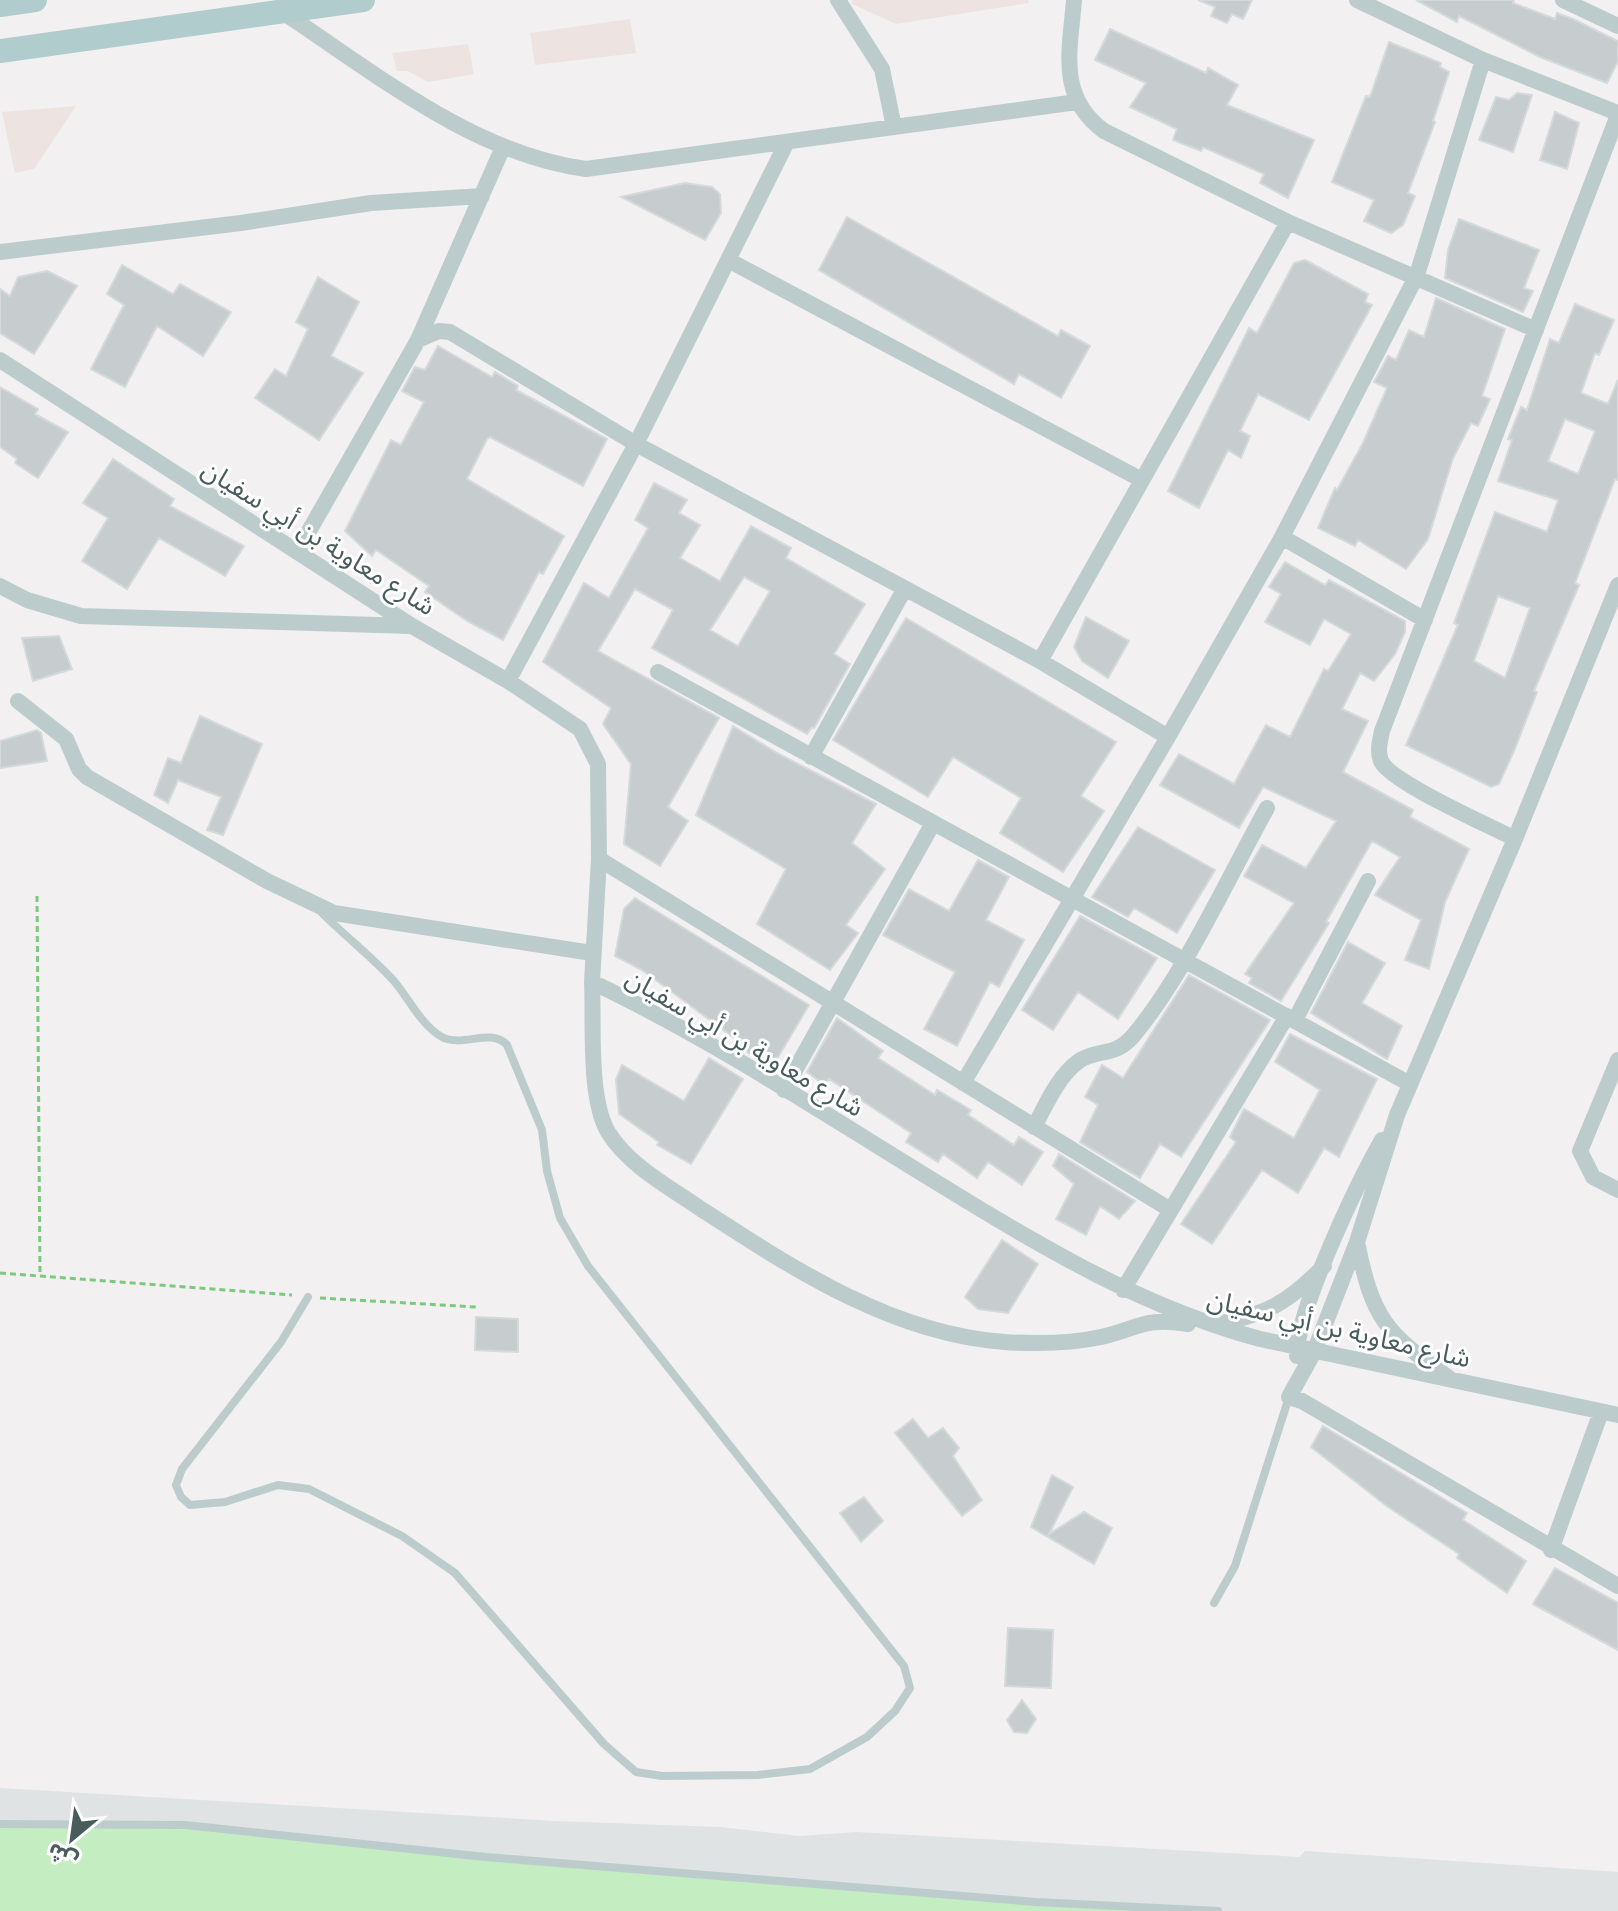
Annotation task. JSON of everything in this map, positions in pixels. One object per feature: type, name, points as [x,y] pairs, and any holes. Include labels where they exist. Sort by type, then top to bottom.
[{"type":"main road","points":[[0,51],[363,0]]},
{"type":"street","points":[[838,0],[882,69],[894,127]]},
{"type":"street","points":[[1074,0],[1070,84],[1087,118],[1104,131],[1288,222],[1417,275],[1536,330]]},
{"type":"street","points":[[1357,0],[1483,60],[1618,114],[1382,731],[1378,749],[1382,764],[1417,789],[1515,839]]},
{"type":"street","points":[[1563,0],[1618,26]]},
{"type":"street","points":[[281,11],[423,104],[503,147],[547,164],[586,169],[1077,102]]},
{"type":"street","points":[[963,1083],[1168,737],[1282,537],[1417,275],[1483,60]]},
{"type":"street","points":[[508,681],[636,444],[787,142]]},
{"type":"street","points":[[297,552],[418,340],[503,147]]},
{"type":"street","points":[[0,252],[241,223],[371,203],[482,196]]},
{"type":"street","points":[[1040,661],[1288,222]]},
{"type":"street","points":[[728,260],[1142,480]]},
{"type":"street","points":[[418,340],[439,331],[450,332],[636,444],[1040,661],[1168,737]]},
{"type":"street","name":"شارع معاوية بن أبي سفيان","points":[[0,360],[412,626],[508,681],[580,729],[596,755],[599,859],[592,982],[784,1090],[1023,1235],[1123,1290],[1208,1325],[1305,1350],[1610,1413]]},
{"type":"street","points":[[1282,537],[1425,620]]},
{"type":"street","points":[[1305,1350],[1357,1242],[1397,1115],[1614,609],[1618,585]]},
{"type":"street","points":[[0,586],[27,600],[81,616],[412,626]]},
{"type":"street","points":[[811,757],[904,590]]},
{"type":"street","points":[[658,672],[932,825],[1410,1084]]},
{"type":"street","points":[[18,701],[66,739],[79,769],[87,777],[312,905],[354,918],[592,953]]},
{"type":"street","points":[[1034,1127],[1060,1081],[1079,1061],[1112,1054],[1133,1036],[1183,959],[1267,808]]},
{"type":"street","points":[[784,1090],[932,825]]},
{"type":"street","points":[[599,859],[1169,1209]]},
{"type":"street","points":[[1123,1290],[1169,1209],[1291,1018],[1368,881]]},
{"type":"street","points":[[592,982],[599,1110],[609,1133],[653,1177],[763,1249],[864,1304],[952,1335],[1004,1342],[1063,1342],[1099,1337],[1131,1325],[1160,1319],[1208,1325],[1264,1313],[1286,1301],[1324,1266]]},
{"type":"street","points":[[1618,1060],[1580,1151],[1593,1177],[1618,1190]]},
{"type":"street","points":[[1397,1115],[1365,1171],[1324,1266],[1305,1350],[1289,1397],[1312,1407],[1551,1550],[1618,1586]]},
{"type":"street","points":[[1357,1242],[1365,1282],[1385,1326],[1453,1381]]},
{"type":"street","points":[[1551,1550],[1610,1413]]},
{"type":"lane","points":[[308,1297],[281,1342],[182,1469],[176,1485],[181,1497],[190,1505],[201,1507],[278,1485],[309,1489],[402,1536],[455,1573],[604,1744],[636,1772],[662,1776],[758,1775],[810,1769],[867,1737],[895,1711],[910,1688],[904,1666],[588,1266],[560,1218],[547,1171],[542,1130],[507,1045],[495,1037],[443,1038],[392,980],[312,905]]},
{"type":"lane","points":[[1214,1603],[1235,1566],[1289,1397]]},
{"type":"lane","points":[[0,1824],[185,1825],[515,1860],[1036,1902],[1218,1911]]},
{"type":"path","points":[[37,896],[40,1275]]},
{"type":"path","points":[[0,1273],[476,1307]]},
{"type":"shaded area","points":[[852,0],[1028,0],[1029,3],[896,24],[852,4]]},
{"type":"shaded area","points":[[630,19],[636,53],[535,65],[530,33]]},
{"type":"shaded area","points":[[468,44],[474,74],[428,82],[408,71],[397,71],[392,53]]},
{"type":"shaded area","points":[[76,106],[34,169],[15,173],[2,112]]},
{"type":"shaded area","points":[[0,1788],[555,1821],[720,1827],[799,1836],[857,1832],[1299,1857],[1305,1851],[1618,1872],[1618,1911],[0,1911]]},
{"type":"green space","points":[[0,1823],[260,1833],[821,1883],[1209,1911],[0,1911]]},
{"type":"building","points":[[1198,0],[1252,0],[1243,19],[1232,14],[1227,23],[1211,16],[1215,7]]},
{"type":"building","points":[[1416,0],[1514,0],[1513,3],[1555,19],[1557,13],[1573,19],[1618,41],[1618,61],[1607,83],[1540,57],[1459,16],[1457,22]]},
{"type":"building","points":[[1110,29],[1206,73],[1208,68],[1238,85],[1227,105],[1314,140],[1288,198],[1260,183],[1264,174],[1203,147],[1201,151],[1173,140],[1177,129],[1130,107],[1146,83],[1095,60]]},
{"type":"building","points":[[1389,42],[1441,63],[1440,67],[1449,72],[1435,122],[1408,193],[1415,196],[1403,225],[1391,233],[1364,221],[1374,200],[1332,182],[1366,96],[1370,97]]},
{"type":"building","points":[[1517,93],[1532,95],[1513,152],[1479,140],[1496,97],[1509,100]]},
{"type":"building","points":[[1555,112],[1579,123],[1567,169],[1540,160]]},
{"type":"building","points":[[685,183],[712,187],[720,194],[721,213],[705,240],[621,197]]},
{"type":"building","points":[[847,217],[1058,336],[1061,330],[1090,346],[1061,398],[1019,374],[1014,384],[819,270]]},
{"type":"building","points":[[1459,219],[1539,250],[1524,288],[1533,291],[1523,312],[1445,278],[1448,250]]},
{"type":"building","points":[[1305,260],[1368,294],[1365,302],[1372,305],[1309,420],[1258,394],[1240,431],[1250,436],[1241,458],[1228,450],[1199,508],[1168,491],[1249,328],[1257,333],[1294,263]]},
{"type":"building","points":[[122,265],[173,294],[180,284],[231,312],[203,356],[157,326],[125,387],[91,369],[124,305],[107,294]]},
{"type":"building","points":[[47,271],[77,286],[34,354],[0,333],[0,289],[10,296],[18,277]]},
{"type":"building","points":[[318,277],[359,302],[331,356],[363,373],[319,440],[255,398],[275,369],[286,376],[308,329],[296,322]]},
{"type":"building","points":[[1436,298],[1505,329],[1482,396],[1490,399],[1478,426],[1471,423],[1453,458],[1428,539],[1406,569],[1358,540],[1355,546],[1318,528],[1335,488],[1337,490],[1363,443],[1387,388],[1374,382],[1388,356],[1396,360],[1409,330],[1424,337]]},
{"type":"building","points":[[1575,304],[1614,320],[1599,355],[1595,353],[1581,393],[1608,404],[1618,380],[1618,480],[1615,479],[1575,583],[1579,585],[1534,691],[1537,692],[1514,751],[1499,784],[1491,787],[1406,745],[1458,625],[1454,623],[1495,512],[1547,532],[1558,500],[1498,481],[1512,440],[1508,439],[1521,407],[1527,410],[1550,339],[1559,343]],"holes":[[[1565,419],[1595,431],[1578,474],[1548,461]],[[1498,596],[1530,608],[1505,678],[1474,661]]]},
{"type":"building","points":[[438,346],[492,377],[495,372],[518,386],[516,390],[607,439],[583,486],[490,437],[487,439],[467,479],[564,536],[543,574],[539,572],[503,640],[467,621],[425,592],[429,586],[376,550],[372,556],[345,531],[391,440],[401,445],[424,402],[402,391],[415,367],[425,370]]},
{"type":"building","points":[[0,387],[38,409],[35,414],[68,432],[38,478],[15,463],[17,459],[0,447]]},
{"type":"building","points":[[113,459],[174,499],[170,506],[244,546],[225,576],[159,538],[127,589],[82,561],[108,518],[83,503]]},
{"type":"building","points":[[654,483],[687,500],[679,513],[700,525],[680,558],[720,581],[751,526],[791,548],[786,558],[865,604],[834,654],[850,664],[814,728],[807,734],[652,648],[673,610],[635,589],[598,651],[719,718],[668,807],[688,821],[660,866],[624,844],[631,764],[603,724],[611,708],[543,662],[584,583],[609,598],[648,528],[635,520]],"holes":[[[744,577],[770,591],[738,646],[710,630]]]},
{"type":"building","points":[[1285,562],[1325,585],[1329,580],[1405,621],[1405,632],[1395,654],[1374,681],[1360,673],[1342,709],[1368,721],[1343,772],[1413,810],[1410,817],[1469,849],[1445,902],[1429,969],[1405,960],[1421,920],[1375,895],[1400,857],[1372,841],[1326,922],[1329,923],[1281,1001],[1249,983],[1252,978],[1245,974],[1294,903],[1244,876],[1262,845],[1306,868],[1336,821],[1263,787],[1239,828],[1160,785],[1179,754],[1234,784],[1266,725],[1290,737],[1324,669],[1328,671],[1351,634],[1324,619],[1310,645],[1265,622],[1281,594],[1269,587]]},
{"type":"building","points":[[1086,617],[1129,641],[1108,678],[1082,661],[1074,647]]},
{"type":"building","points":[[906,618],[1116,742],[1081,796],[1104,811],[1063,872],[1000,833],[1021,798],[953,757],[928,797],[833,740]]},
{"type":"building","points":[[59,636],[72,669],[33,681],[22,638]]},
{"type":"building","points":[[200,716],[262,744],[223,835],[207,830],[221,797],[178,780],[168,803],[154,795],[168,758],[181,763]]},
{"type":"building","points":[[733,726],[777,753],[876,804],[852,843],[885,869],[846,925],[858,933],[830,970],[757,924],[786,869],[696,815]]},
{"type":"building","points":[[37,730],[41,733],[47,761],[0,768],[0,741]]},
{"type":"building","points":[[1138,827],[1215,870],[1177,933],[1134,908],[1128,917],[1092,897]]},
{"type":"building","points":[[978,860],[1009,877],[986,920],[1024,940],[999,987],[990,982],[957,1046],[924,1029],[955,972],[883,935],[909,889],[949,911]]},
{"type":"building","points":[[635,898],[809,1005],[774,1064],[748,1053],[737,1040],[642,970],[615,956],[624,909]]},
{"type":"building","points":[[1080,916],[1157,958],[1118,1019],[1078,992],[1053,1030],[1022,1010]]},
{"type":"building","points":[[1348,942],[1385,963],[1362,1003],[1402,1026],[1387,1059],[1311,1013]]},
{"type":"building","points":[[1189,975],[1270,1020],[1181,1157],[1160,1144],[1140,1178],[1080,1142],[1098,1105],[1085,1097],[1102,1065],[1123,1078]]},
{"type":"building","points":[[837,1018],[883,1051],[878,1058],[935,1095],[937,1090],[971,1110],[968,1115],[1014,1145],[1019,1137],[1043,1152],[1022,1185],[988,1162],[977,1178],[943,1154],[938,1162],[906,1142],[911,1133],[829,1079],[825,1085],[807,1072]]},
{"type":"building","points":[[1290,1034],[1377,1079],[1339,1157],[1324,1148],[1298,1193],[1262,1170],[1212,1244],[1181,1224],[1236,1142],[1230,1137],[1244,1109],[1294,1138],[1320,1090],[1275,1062]]},
{"type":"building","points":[[709,1058],[743,1079],[691,1164],[657,1145],[659,1142],[619,1114],[616,1080],[622,1065],[684,1101]]},
{"type":"building","points":[[1059,1154],[1135,1201],[1119,1219],[1100,1206],[1086,1235],[1056,1219],[1074,1184],[1053,1166]]},
{"type":"building","points":[[1002,1240],[1038,1264],[1008,1313],[978,1309],[965,1297]]},
{"type":"building","points":[[476,1317],[518,1319],[518,1352],[475,1350]]},
{"type":"building","points":[[913,1419],[928,1438],[943,1428],[959,1448],[953,1456],[982,1500],[962,1516],[895,1433]]},
{"type":"building","points":[[1323,1426],[1467,1513],[1463,1520],[1526,1561],[1507,1593],[1457,1558],[1459,1554],[1388,1507],[1311,1447]]},
{"type":"building","points":[[1052,1475],[1073,1487],[1049,1534],[1084,1512],[1112,1528],[1094,1564],[1031,1527]]},
{"type":"building","points":[[864,1497],[883,1521],[861,1542],[840,1513]]},
{"type":"building","points":[[1555,1568],[1618,1603],[1618,1650],[1533,1604]]},
{"type":"building","points":[[1008,1628],[1053,1630],[1051,1688],[1005,1686]]},
{"type":"building","points":[[1022,1700],[1036,1719],[1027,1733],[1014,1732],[1007,1720]]}]
